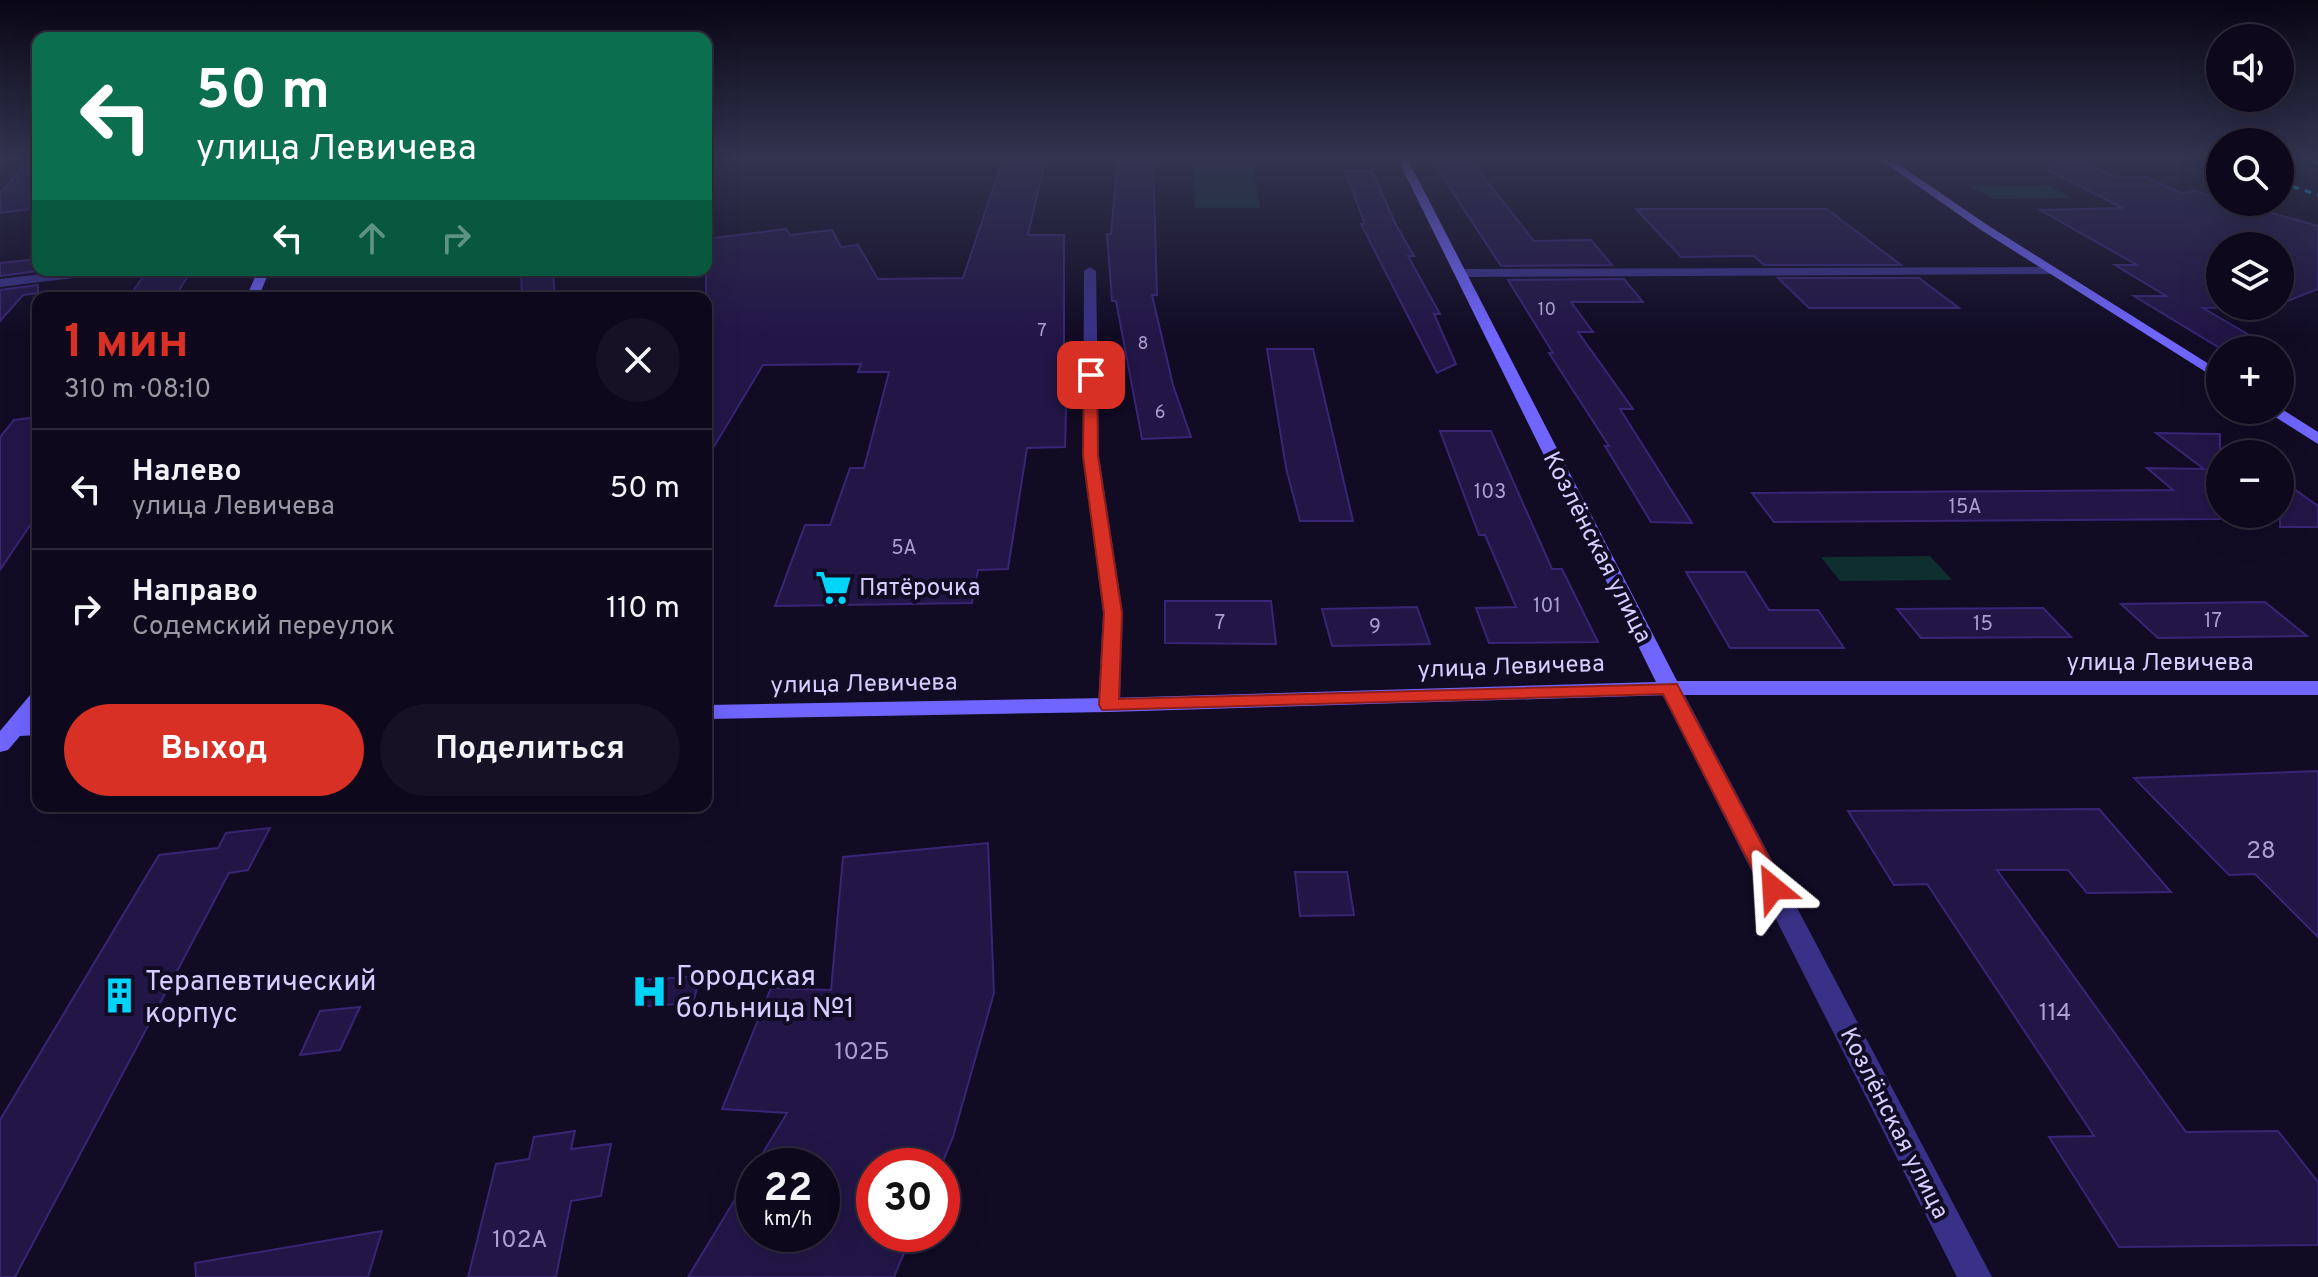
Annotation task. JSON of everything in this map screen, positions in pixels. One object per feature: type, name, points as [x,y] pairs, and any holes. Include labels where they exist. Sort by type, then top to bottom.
[{"type":"street","name":"Козлёнская улица","points":[[1432,216],[1670,688],[1975,1277]]},
{"type":"street","points":[[1969,216],[2206,368]]},
{"type":"street","points":[[1090,271],[1091,456],[1113,613],[1109,705]]},
{"type":"street","points":[[1461,273],[2052,271]]},
{"type":"street","points":[[0,283],[57,276]]},
{"type":"street","points":[[2294,424],[2318,439]]},
{"type":"street","name":"улица Левичева","points":[[712,712],[1109,705],[1670,688],[2318,688]]},
{"type":"street","points":[[4,735],[32,706]]},
{"type":"street","points":[[4,735],[32,729]]},
{"type":"green space","points":[[1930,556],[1952,580],[1840,581],[1821,557]]},
{"type":"building","points":[[984,216],[1032,216],[1028,235],[1064,235],[1065,447],[1027,448],[1008,569],[978,570],[972,603],[775,606],[805,525],[830,525],[850,468],[864,468],[889,372],[858,372],[861,364],[763,365],[712,450],[712,292],[706,292],[706,276],[712,276],[712,238],[786,229],[790,235],[832,230],[841,247],[858,245],[878,279],[963,278]]},
{"type":"building","points":[[1113,216],[1155,216],[1157,295],[1152,295],[1173,385],[1191,437],[1142,439],[1116,301],[1112,301],[1107,234],[1111,234]]},
{"type":"building","points":[[1362,216],[1392,216],[1414,256],[1408,256],[1440,314],[1434,314],[1456,364],[1437,373],[1361,224],[1365,224]]},
{"type":"building","points":[[1468,216],[1514,216],[1534,241],[1591,240],[1612,265],[1501,266]]},
{"type":"building","points":[[1642,216],[1836,216],[1901,265],[1764,265],[1754,256],[1681,257]]},
{"type":"building","points":[[2050,216],[2283,216],[2318,226],[2318,289],[2294,298],[2294,232],[2206,232],[2206,308],[2203,308],[2206,310],[2206,320],[2224,320],[2251,336],[2206,336],[2206,340],[2134,296],[2166,296],[2115,265],[2137,265]]},
{"type":"building","points":[[32,260],[32,272],[0,276],[0,263]]},
{"type":"building","points":[[144,276],[188,276],[178,292],[132,292]]},
{"type":"building","points":[[521,276],[553,276],[555,292],[522,292]]},
{"type":"building","points":[[1778,278],[1919,278],[1959,308],[1809,308]]},
{"type":"building","points":[[1624,279],[1643,302],[1571,302],[1593,332],[1578,332],[1633,409],[1620,409],[1692,523],[1651,522],[1605,446],[1609,446],[1549,353],[1553,353],[1508,280]]},
{"type":"building","points":[[38,285],[38,292],[23,295],[0,321],[0,290]]},
{"type":"building","points":[[1267,349],[1313,349],[1353,521],[1300,521],[1286,468]]},
{"type":"building","points":[[32,418],[32,524],[0,570],[0,437],[14,420]]},
{"type":"building","points":[[1440,431],[1491,431],[1552,569],[1562,569],[1598,642],[1489,643],[1476,608],[1516,607],[1485,535],[1479,535]]},
{"type":"building","points":[[2156,433],[2220,434],[2220,440],[2206,440],[2206,519],[1774,522],[1752,493],[2173,490],[2147,468],[2204,469]]},
{"type":"building","points":[[2294,489],[2318,506],[2318,527],[2294,527]]},
{"type":"building","points":[[1686,572],[1745,572],[1769,610],[1818,610],[1844,648],[1730,648]]},
{"type":"building","points":[[1165,601],[1271,601],[1276,644],[1165,643]]},
{"type":"building","points":[[2265,602],[2307,636],[2158,638],[2121,604]]},
{"type":"building","points":[[1417,607],[1430,644],[1332,646],[1322,609]]},
{"type":"building","points":[[2043,608],[2071,637],[1921,638],[1897,609]]},
{"type":"building","points":[[2318,771],[2318,937],[2255,874],[2229,875],[2134,778]]},
{"type":"building","points":[[2099,809],[2171,892],[2087,893],[2068,870],[1997,870],[2186,1132],[2278,1131],[2318,1182],[2318,1245],[2119,1247],[2049,1137],[2094,1136],[1927,884],[1894,885],[1848,811]]},
{"type":"building","name":"Терапевтический корпус","points":[[270,828],[248,870],[229,873],[15,1277],[0,1277],[0,1120],[159,855],[218,848],[226,833]]},
{"type":"building","points":[[988,843],[994,993],[953,1137],[948,1148],[856,1148],[856,1252],[904,1252],[894,1277],[688,1277],[736,1198],[736,1252],[840,1252],[840,1148],[766,1148],[787,1113],[722,1109],[771,988],[831,990],[843,857]]},
{"type":"building","points":[[1295,872],[1347,872],[1354,915],[1300,916]]},
{"type":"building","points":[[700,976],[693,1003],[633,1007],[641,980]]},
{"type":"building","points":[[360,1007],[340,1050],[300,1055],[320,1011]]},
{"type":"building","points":[[575,1131],[571,1149],[611,1144],[601,1196],[571,1201],[556,1277],[468,1277],[496,1164],[529,1159],[534,1137]]},
{"type":"building","points":[[382,1231],[368,1277],[196,1277],[195,1263]]},
{"type":"place","name":"Пятёрочка","points":[[833,587]]},
{"type":"place","name":"Городская больница №1","points":[[650,991]]},
{"type":"place","name":"Терапевтический корпус","points":[[119,996]]},
{"type":"route","points":[[1091,375],[1091,456],[1113,613],[1109,705],[1670,688],[1773,888]]}]
